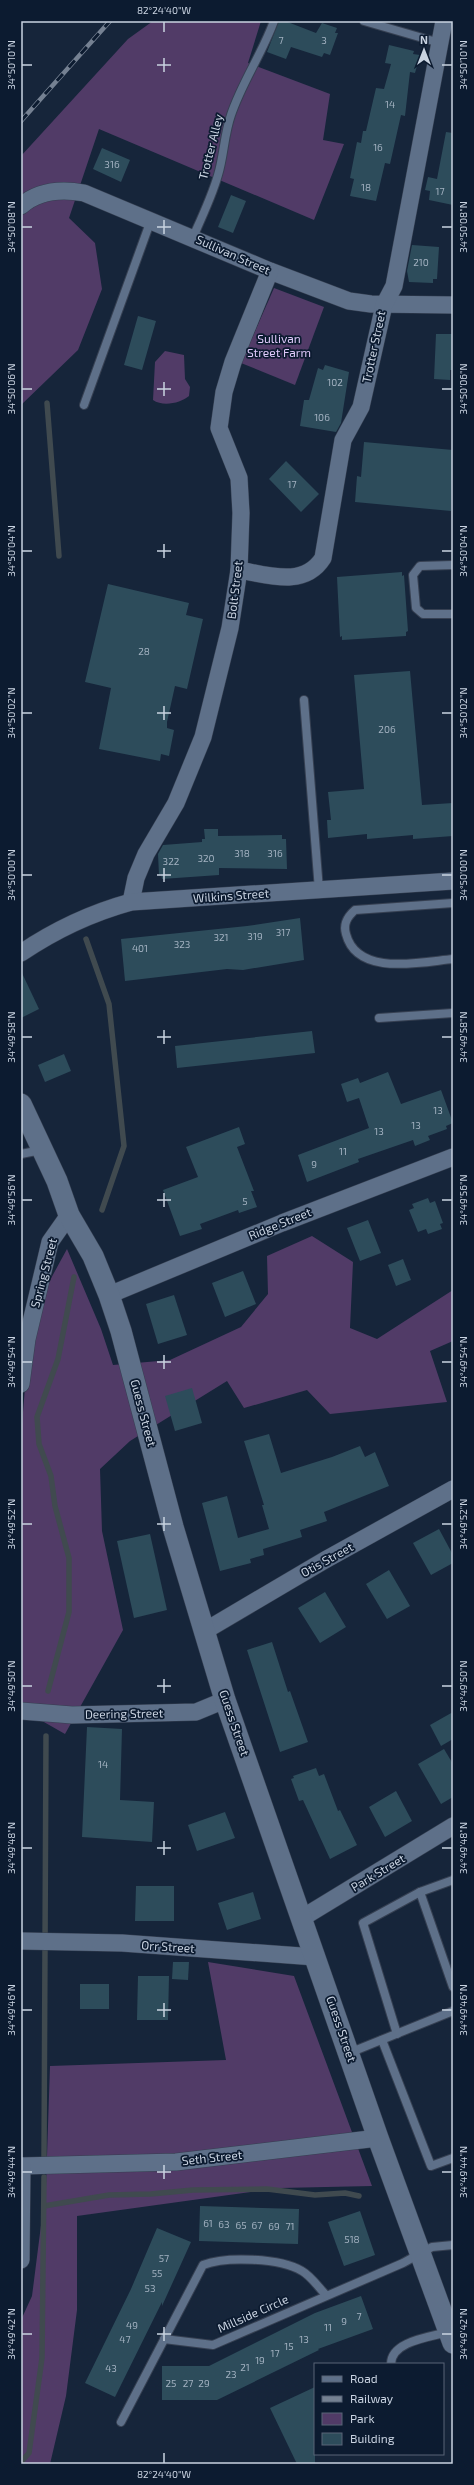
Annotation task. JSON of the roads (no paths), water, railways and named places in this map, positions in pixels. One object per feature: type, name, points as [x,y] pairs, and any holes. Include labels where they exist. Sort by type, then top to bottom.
[{"type":"street","name":"Trotter Street","points":[[239,570],[280,577],[296,577],[317,567],[323,558],[343,440],[361,407],[384,305],[394,286],[444,21]]},
{"type":"street","name":"Sullivan Street","points":[[21,206],[41,194],[64,189],[84,193],[270,271],[349,301],[384,305],[453,305]]},
{"type":"street","name":"Bolt Street","points":[[131,902],[136,878],[146,854],[176,803],[203,738],[230,628],[239,570],[239,478],[219,428],[224,392],[233,362],[270,271]]},
{"type":"street","name":"Wilkins Street","points":[[21,953],[57,931],[102,910],[131,902],[453,881]]},
{"type":"street","name":"Guess Street","points":[[21,1104],[69,1215],[93,1256],[109,1295],[121,1331],[173,1527],[203,1632],[378,2138],[451,2336]]},
{"type":"street","name":"Ridge Street","points":[[109,1295],[275,1226],[453,1157]]},
{"type":"street","name":"Spring Street","points":[[21,1384],[28,1339],[50,1242],[69,1215]]},
{"type":"street","name":"Otis Street","points":[[203,1632],[325,1560],[453,1489]]},
{"type":"street","name":"Deering Street","points":[[21,1711],[72,1715],[196,1712],[226,1700]]},
{"type":"street","name":"Park Street","points":[[302,1918],[453,1826]]},
{"type":"street","name":"Orr Street","points":[[36,1941],[122,1943],[316,1957]]},
{"type":"street","name":"Seth Street","points":[[22,2166],[176,2162],[378,2138]]},
{"type":"street","points":[[21,2260],[22,2166]]},
{"type":"lane","name":"Trotter Alley","points":[[192,237],[218,174],[224,134],[231,114],[239,93],[265,47],[274,21]]},
{"type":"lane","points":[[364,21],[440,43]]},
{"type":"lane","points":[[84,404],[151,220]]},
{"type":"lane","points":[[453,565],[420,566],[413,575],[416,608],[423,614],[453,614]]},
{"type":"lane","points":[[304,700],[319,890]]},
{"type":"lane","points":[[453,903],[355,910],[348,915],[345,925],[346,935],[353,948],[362,957],[377,964],[453,959]]},
{"type":"lane","points":[[379,1018],[453,1013]]},
{"type":"lane","points":[[21,1154],[42,1150]]},
{"type":"lane","points":[[397,2034],[363,1923],[420,1892],[453,1880]]},
{"type":"lane","points":[[420,1892],[453,1987]]},
{"type":"lane","points":[[349,2053],[453,2011]]},
{"type":"lane","points":[[382,2040],[431,2166],[453,2158]]},
{"type":"lane","name":"Millside Circle","points":[[164,2339],[213,2345],[403,2263],[432,2246],[453,2245]]},
{"type":"lane","points":[[121,2422],[203,2265],[214,2261],[265,2260],[302,2271],[326,2295]]},
{"type":"lane","points":[[391,2363],[392,2356],[398,2348],[451,2336]]},
{"type":"waterway","points":[[47,403],[59,556]]},
{"type":"waterway","points":[[86,939],[109,1004],[124,1146],[102,1210]]},
{"type":"waterway","points":[[48,1691],[69,1612],[69,1558],[55,1506],[51,1476],[39,1444],[37,1417],[58,1359],[74,1277]]},
{"type":"waterway","points":[[44,2158],[46,1736]]},
{"type":"waterway","points":[[21,2462],[29,2453],[42,2358],[44,2177]]},
{"type":"waterway","points":[[44,2206],[109,2195],[151,2194],[193,2190],[267,2189],[315,2195],[345,2193],[359,2196]]},
{"type":"railway","points":[[21,121],[110,21]]},
{"type":"park label","name":"Sullivan Street Farm","points":[[279,346]]}]
